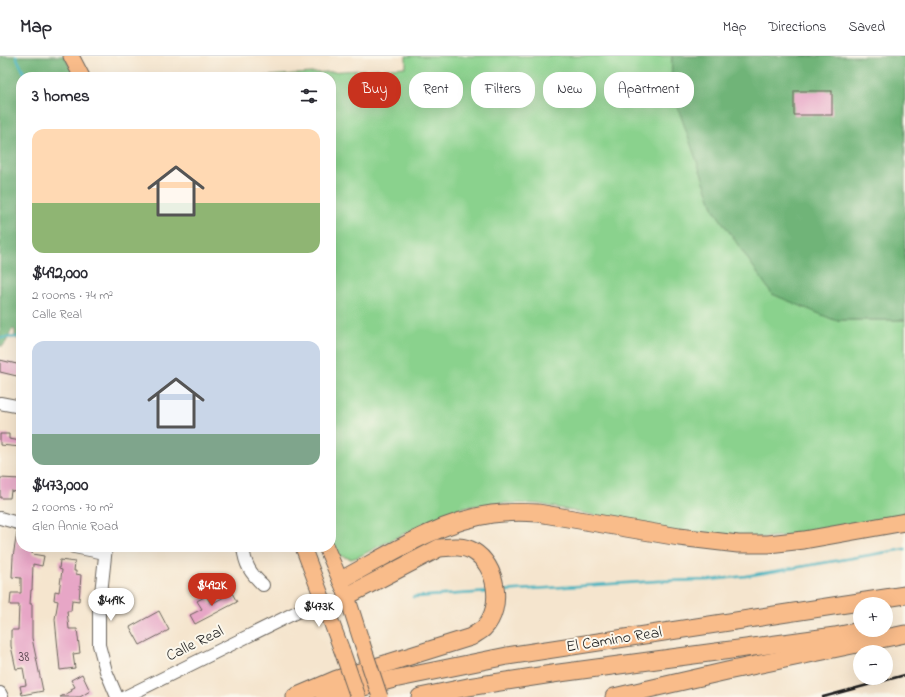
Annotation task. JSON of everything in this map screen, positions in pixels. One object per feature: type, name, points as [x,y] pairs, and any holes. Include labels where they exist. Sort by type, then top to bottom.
[{"type":"highway","points":[[344,588],[422,536],[463,520],[492,514],[516,512],[538,513],[679,538],[738,544],[768,544],[804,540],[905,522]]},
{"type":"highway","points":[[295,697],[337,680],[471,637],[484,628],[491,617],[495,603],[496,590],[494,579],[490,570],[482,559],[472,550],[455,546],[439,548],[344,588]]},
{"type":"highway","name":"El Camino Real","points":[[325,697],[394,679],[507,656],[905,595]]},
{"type":"highway","points":[[893,625],[905,623]]},
{"type":"highway","name":"El Camino Real","points":[[420,697],[468,687],[552,674],[853,632]]},
{"type":"highway","points":[[614,697],[727,671],[905,634]]},
{"type":"main road","points":[[71,56],[79,72]]},
{"type":"main road","points":[[305,552],[358,697]]},
{"type":"main road","points":[[328,552],[344,588],[380,697]]},
{"type":"main road","points":[[323,599],[344,588]]},
{"type":"street","points":[[0,403],[16,406]]},
{"type":"street","points":[[0,518],[16,523]]},
{"type":"street","points":[[106,552],[99,612],[99,645],[106,671],[117,697]]},
{"type":"street","points":[[244,552],[246,564],[250,571],[263,585]]},
{"type":"street","name":"Calle Real","points":[[125,697],[323,599]]},
{"type":"street","points":[[0,693],[2,697]]},
{"type":"green space","points":[[0,56],[65,56],[73,72],[16,72],[16,338],[15,330],[13,329],[3,346],[0,346]]},
{"type":"green space","points":[[406,56],[672,56],[672,72],[604,72],[604,108],[685,108],[834,320],[905,320],[905,516],[799,535],[759,538],[671,531],[538,504],[504,503],[464,507],[431,520],[358,557],[351,559],[338,555],[336,552],[336,72],[328,72],[406,67]]},
{"type":"green space","points":[[672,56],[905,56],[905,320],[834,320],[772,294],[714,210],[678,108],[694,108],[694,72],[672,72]]},
{"type":"building","points":[[794,91],[832,91],[832,115],[794,115]]},
{"type":"building","points":[[0,360],[16,364],[16,376],[0,372]]},
{"type":"building","points":[[0,434],[9,434],[9,439],[16,440],[16,447],[0,445]]},
{"type":"building","points":[[0,478],[16,479],[16,492],[11,491],[10,498],[0,498]]},
{"type":"building","points":[[16,538],[16,552],[32,552],[32,554],[44,556],[42,566],[33,564],[30,604],[32,604],[32,638],[43,691],[22,695],[20,686],[26,685],[23,668],[16,669],[11,646],[11,630],[18,630],[19,605],[10,605],[11,593],[21,593],[21,578],[12,577]]},
{"type":"building","points":[[60,560],[75,562],[74,571],[76,571],[76,574],[81,575],[79,601],[72,600],[71,611],[67,611],[69,629],[77,629],[80,653],[73,654],[75,668],[60,670],[55,619],[58,601],[54,600],[55,591],[59,592],[62,570],[59,569]]},
{"type":"building","points":[[232,593],[237,602],[195,624],[190,615],[202,609],[197,601],[206,596],[211,604]]},
{"type":"building","points":[[159,611],[169,630],[140,645],[130,627]]},
{"type":"building","points":[[82,674],[90,691],[80,697],[60,697],[72,691],[71,689],[75,687],[71,680]]},
{"type":"waterway","points":[[16,56],[24,72]]},
{"type":"waterway","points":[[0,338],[16,337]]},
{"type":"waterway","points":[[501,591],[657,581],[710,580],[746,576],[905,549]]},
{"type":"waterway","points":[[413,597],[490,592]]},
{"type":"railway","points":[[823,697],[905,675]]}]
